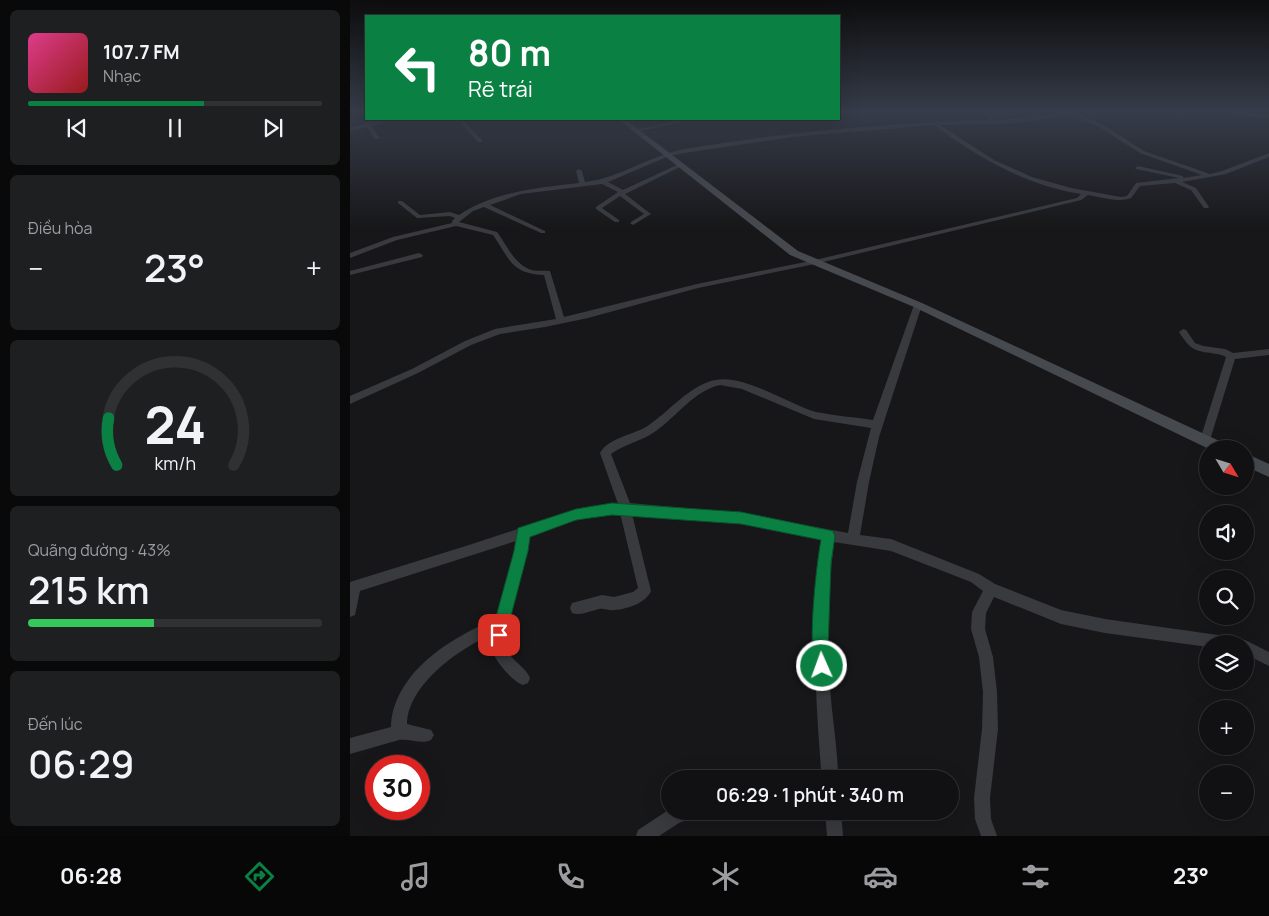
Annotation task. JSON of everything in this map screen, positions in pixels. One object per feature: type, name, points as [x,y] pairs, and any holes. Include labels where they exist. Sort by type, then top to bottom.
[{"type":"street","points":[[661,150],[788,249],[918,305],[1205,440],[1231,356]]},
{"type":"street","points":[[350,256],[395,238],[457,221],[484,205],[529,190],[603,182],[667,155],[698,150]]},
{"type":"street","points":[[972,150],[1014,174],[1050,186],[1125,198],[1129,197],[1138,184],[1175,181],[1224,173],[1269,155]]},
{"type":"street","points":[[1139,150],[1210,175]]},
{"type":"street","points":[[617,221],[598,208],[622,193],[681,165]]},
{"type":"street","points":[[1138,168],[1194,178]]},
{"type":"street","points":[[579,171],[582,184]]},
{"type":"street","points":[[1175,181],[1194,189],[1206,207]]},
{"type":"street","points":[[603,182],[622,193],[648,214],[633,223]]},
{"type":"street","points":[[350,400],[493,332],[588,315],[714,283],[815,262],[1079,199],[1086,193]]},
{"type":"street","points":[[400,202],[419,217],[450,214],[457,221],[495,233],[508,252],[528,272],[544,272],[548,274],[561,320]]},
{"type":"street","points":[[484,205],[543,232]]},
{"type":"street","points":[[350,273],[419,255]]},
{"type":"street","points":[[853,539],[859,515],[862,483],[878,424],[918,305]]},
{"type":"street","points":[[1183,332],[1196,348],[1225,352],[1231,356],[1269,352]]},
{"type":"street","points":[[577,608],[602,602],[614,604],[636,598],[645,591],[625,508],[605,453],[616,445],[651,429],[681,402],[712,384],[720,382],[744,386],[814,415],[878,424]]},
{"type":"street","points":[[1254,464],[1269,471]]},
{"type":"street","points":[[350,610],[352,587],[590,511],[625,508],[756,520],[829,536],[891,545],[974,578],[991,589],[1061,617],[1105,626],[1199,639]]},
{"type":"street","points":[[523,533],[521,551],[500,624],[498,648],[500,653],[523,678]]},
{"type":"street","points":[[825,770],[820,649],[824,563],[829,536]]},
{"type":"street","points":[[989,836],[983,819],[982,798],[990,729],[990,692],[986,657],[978,629],[979,612],[991,589]]},
{"type":"street","points":[[399,732],[400,712],[415,685],[426,671],[469,637],[500,624]]},
{"type":"street","points":[[1254,652],[1269,659]]},
{"type":"street","points":[[350,746],[399,732],[406,731],[426,735]]},
{"type":"street","points":[[644,836],[668,820]]},
{"type":"street","points":[[834,820],[835,836]]},
{"type":"route","points":[[499,635],[500,624],[521,551],[523,533],[590,511],[625,508],[649,512],[741,518],[829,536],[824,563],[820,649],[822,666]]}]
